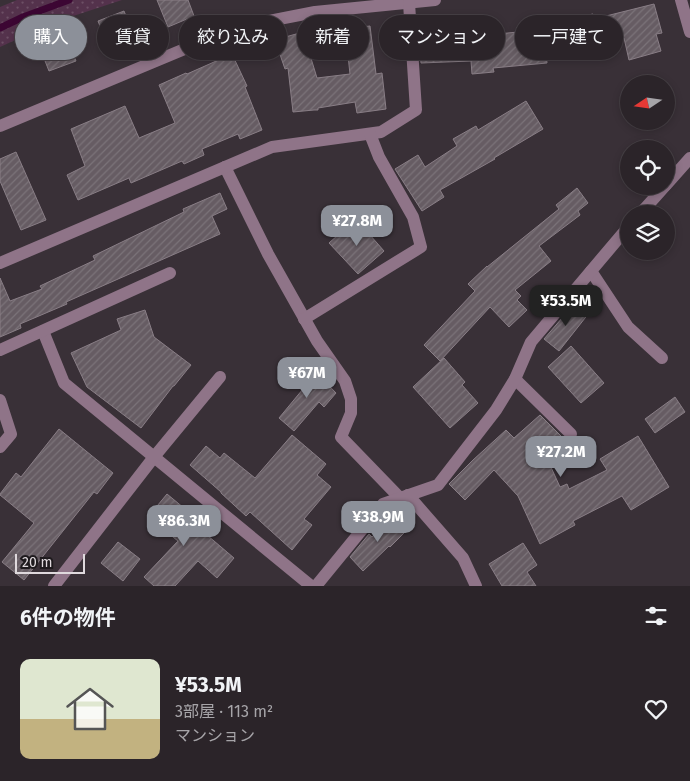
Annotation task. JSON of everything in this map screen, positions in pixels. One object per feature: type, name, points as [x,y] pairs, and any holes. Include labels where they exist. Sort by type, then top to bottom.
[{"type":"street","points":[[0,126],[199,43],[253,24],[315,12],[435,0]]},
{"type":"street","points":[[681,0],[690,32]]},
{"type":"street","points":[[0,263],[272,147],[381,132],[416,110],[409,2]]},
{"type":"street","points":[[304,319],[421,247],[413,217],[379,157],[370,134]]},
{"type":"street","points":[[675,175],[690,158]]},
{"type":"street","points":[[225,167],[268,254],[304,319],[344,381],[351,399],[351,413],[341,437],[404,496],[463,558],[476,586]]},
{"type":"street","points":[[648,205],[657,195]]},
{"type":"street","points":[[316,586],[383,504],[438,485],[496,410],[516,379],[531,342],[620,236]]},
{"type":"street","points":[[590,271],[628,327],[662,358]]},
{"type":"street","points":[[0,350],[170,273]]},
{"type":"street","points":[[43,331],[64,383],[311,586]]},
{"type":"street","points":[[54,586],[154,457],[220,377]]},
{"type":"street","points":[[516,379],[571,434]]},
{"type":"street","points":[[0,400],[11,434],[0,447]]},
{"type":"shaded area","points":[[17,0],[122,0],[76,15],[15,15],[15,40],[0,47],[0,7]]},
{"type":"building","points":[[157,0],[188,0],[194,15],[179,15],[179,22],[169,27],[169,15],[163,15]]},
{"type":"building","points":[[654,4],[662,33],[656,34],[661,51],[629,60],[623,38],[623,15],[610,15]]},
{"type":"building","points":[[124,11],[126,15],[114,15]]},
{"type":"building","points":[[369,26],[376,74],[382,73],[386,109],[357,113],[355,102],[318,108],[318,110],[293,112],[288,68],[285,69],[282,60],[287,60],[287,37],[297,34],[297,60],[312,60],[317,78],[350,74],[348,60],[369,60]]},
{"type":"building","points":[[515,32],[515,60],[547,60],[547,63],[493,68],[494,72],[472,74],[471,61],[421,63],[421,60],[505,60],[505,33]]},
{"type":"building","points":[[45,60],[76,61],[49,71]]},
{"type":"building","points":[[218,60],[235,60],[247,86],[245,87],[262,130],[240,139],[238,134],[202,149],[204,155],[184,164],[182,161],[131,183],[129,178],[78,200],[67,175],[85,166],[71,129],[125,106],[139,138],[175,123],[159,85]]},
{"type":"building","points":[[526,101],[543,129],[440,190],[444,197],[422,211],[395,169],[418,155],[425,167],[457,146],[453,139],[476,126],[478,130]]},
{"type":"building","points":[[16,152],[46,220],[21,230],[0,181],[0,159]]},
{"type":"building","points":[[577,188],[588,203],[578,211],[580,215],[539,246],[551,261],[515,290],[521,296],[517,300],[527,310],[509,327],[490,307],[440,361],[424,345],[475,291],[468,284],[487,266],[559,209],[556,205]]},
{"type":"building","points":[[220,193],[227,209],[212,216],[220,234],[66,302],[67,304],[20,324],[21,328],[0,337],[0,278],[10,301],[42,289],[40,286],[95,260],[93,256],[184,212],[183,209]]},
{"type":"building","points":[[356,219],[384,251],[358,274],[329,243]]},
{"type":"building","points":[[575,303],[589,313],[559,351],[544,339]]},
{"type":"building","points":[[145,310],[154,337],[191,365],[141,428],[87,387],[71,353],[121,330],[117,319]]},
{"type":"building","points":[[571,346],[604,383],[581,403],[548,367]]},
{"type":"building","points":[[444,358],[465,382],[462,385],[478,403],[450,428],[413,387]]},
{"type":"building","points":[[312,368],[336,393],[324,407],[319,402],[294,431],[279,418],[303,389],[297,383]]},
{"type":"building","points":[[675,397],[685,412],[655,433],[645,419]]},
{"type":"building","points":[[540,415],[563,438],[545,454],[560,487],[567,484],[569,489],[607,470],[600,459],[638,436],[669,487],[631,510],[622,496],[573,521],[575,525],[540,544],[518,496],[494,470],[465,500],[449,484],[506,430],[514,438]]},
{"type":"building","points":[[59,429],[113,473],[97,494],[94,492],[24,580],[2,562],[34,523],[0,494],[16,473],[21,477]]},
{"type":"building","points":[[292,435],[326,464],[317,475],[331,487],[304,519],[312,525],[292,550],[250,512],[246,516],[190,465],[206,446],[220,458],[224,453],[255,478]]},
{"type":"building","points":[[167,494],[190,513],[187,518],[234,558],[217,578],[198,561],[175,586],[154,586],[144,577],[178,541],[148,517]]},
{"type":"building","points":[[394,515],[408,529],[363,571],[350,557],[369,534],[372,537]]},
{"type":"building","points":[[118,542],[140,559],[123,581],[101,563]]},
{"type":"building","points":[[523,543],[537,565],[527,572],[536,586],[502,586],[489,564]]},
{"type":"waterway","points":[[0,28],[23,17],[69,0]]}]
